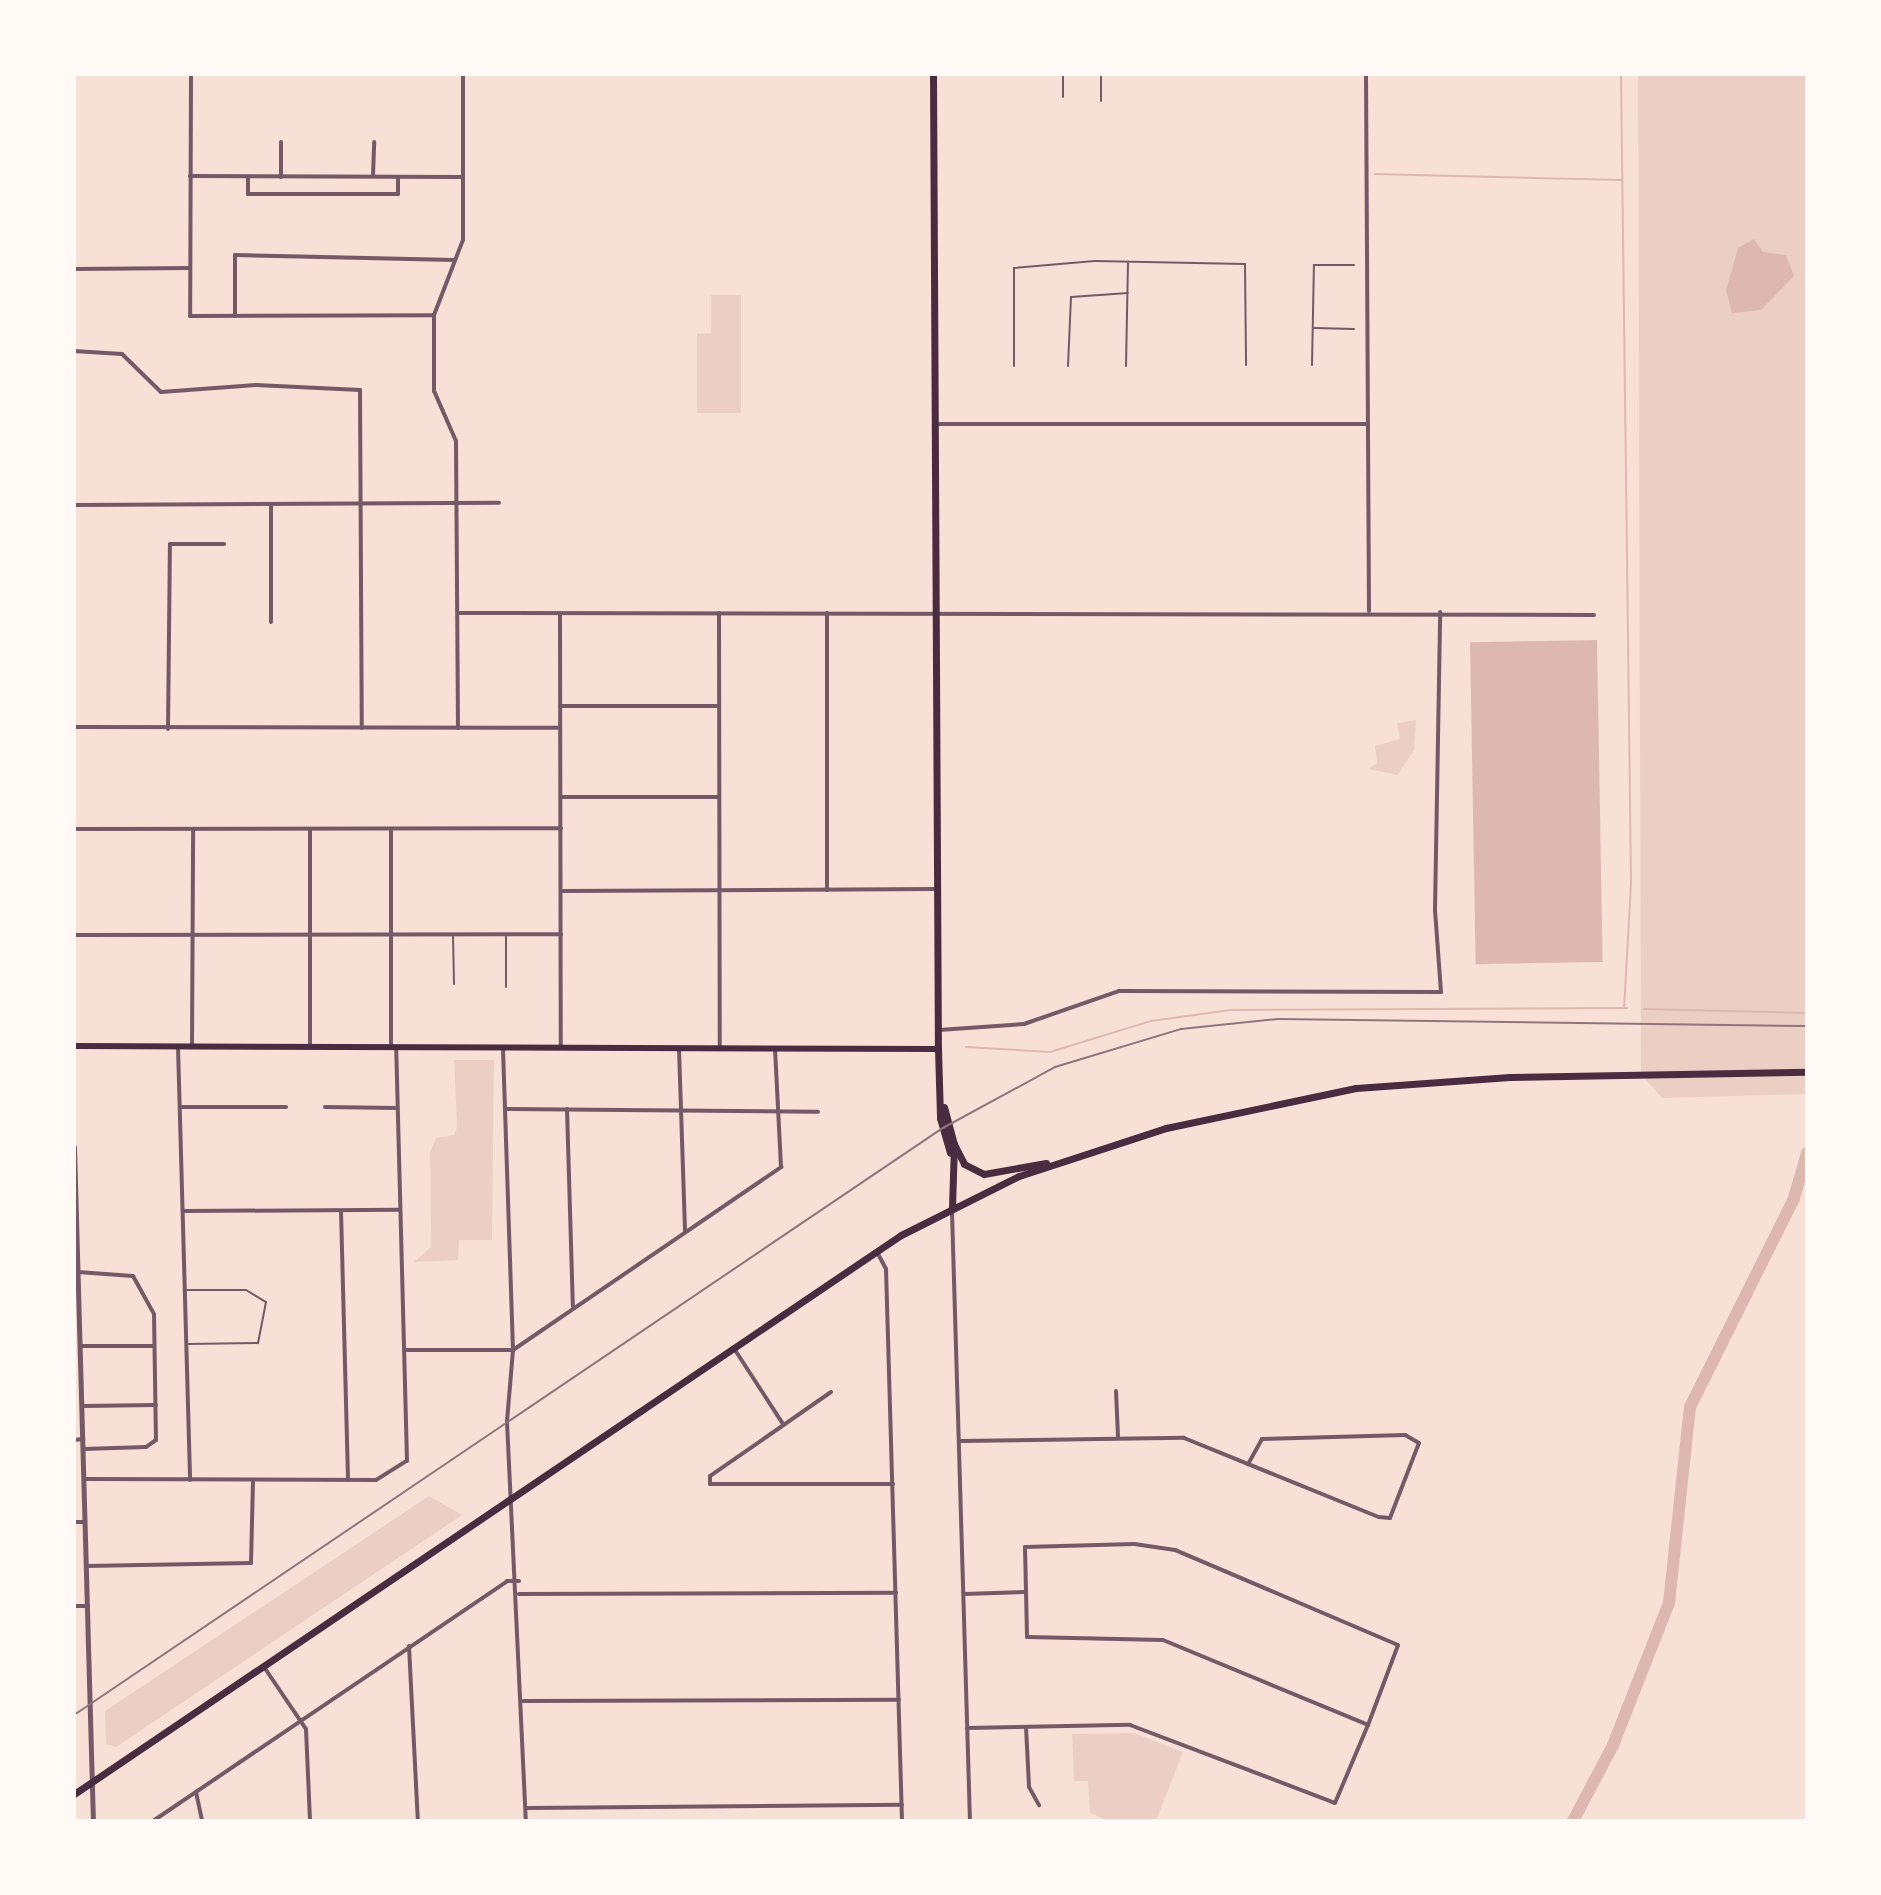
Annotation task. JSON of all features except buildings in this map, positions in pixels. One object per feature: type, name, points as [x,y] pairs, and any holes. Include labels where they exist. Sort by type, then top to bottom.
[{"type":"main road","points":[[933,74],[938,1049],[950,1153],[952,1208]]},
{"type":"main road","points":[[74,1046],[938,1049]]},
{"type":"main road","points":[[74,1794],[877,1252],[952,1208],[1056,1162],[1192,1121],[1356,1088],[1641,1074],[1807,1072]]},
{"type":"main road","points":[[944,1107],[954,1144],[964,1164],[984,1174],[1056,1162]]},
{"type":"main road","points":[[950,1153],[954,1144]]},
{"type":"street","points":[[191,74],[190,316],[434,315]]},
{"type":"street","points":[[458,728],[456,441],[434,391],[434,315],[463,240],[463,74]]},
{"type":"street","points":[[1366,74],[1369,611]]},
{"type":"street","points":[[281,142],[281,177]]},
{"type":"street","points":[[373,176],[374,142]]},
{"type":"street","points":[[190,176],[463,177]]},
{"type":"street","points":[[248,177],[248,194],[398,194],[398,177]]},
{"type":"street","points":[[235,316],[235,255],[455,260]]},
{"type":"street","points":[[74,269],[190,268]]},
{"type":"street","points":[[74,351],[122,354],[161,392],[256,385],[360,390],[364,503],[362,728]]},
{"type":"street","points":[[935,424],[1368,424]]},
{"type":"street","points":[[74,505],[499,503]]},
{"type":"street","points":[[271,504],[271,622]]},
{"type":"street","points":[[168,729],[170,544],[224,544]]},
{"type":"street","points":[[458,613],[1369,611],[1594,615]]},
{"type":"street","points":[[938,1030],[1012,1027],[1119,991],[1441,992],[1435,910],[1440,612]]},
{"type":"street","points":[[560,613],[561,1047]]},
{"type":"street","points":[[719,613],[720,1047]]},
{"type":"street","points":[[827,613],[827,890]]},
{"type":"street","points":[[560,706],[719,706]]},
{"type":"street","points":[[74,727],[560,728]]},
{"type":"street","points":[[561,797],[719,797]]},
{"type":"street","points":[[74,829],[561,828]]},
{"type":"street","points":[[192,1047],[193,829]]},
{"type":"street","points":[[310,829],[310,1047]]},
{"type":"street","points":[[84,1479],[376,1480],[397,1470],[407,1461],[393,1047],[391,829]]},
{"type":"street","points":[[561,891],[936,889]]},
{"type":"street","points":[[74,935],[561,934]]},
{"type":"street","points":[[503,1046],[513,1350],[507,1422],[515,1495],[526,1821]]},
{"type":"street","points":[[178,1047],[190,1480]]},
{"type":"street","points":[[679,1047],[685,1233]]},
{"type":"street","points":[[404,1350],[513,1350],[781,1167],[775,1047]]},
{"type":"street","points":[[180,1107],[286,1107]]},
{"type":"street","points":[[325,1107],[397,1108]]},
{"type":"street","points":[[505,1109],[818,1112]]},
{"type":"street","points":[[567,1109],[573,1307]]},
{"type":"street","points":[[74,1147],[80,1346],[77,1355],[82,1406],[93,1821]]},
{"type":"street","points":[[952,1208],[970,1821]]},
{"type":"street","points":[[183,1211],[400,1210]]},
{"type":"street","points":[[341,1211],[348,1480]]},
{"type":"street","points":[[877,1252],[886,1266],[902,1821]]},
{"type":"street","points":[[78,1272],[140,1280],[153,1308],[155,1346],[156,1405],[150,1446],[83,1449]]},
{"type":"street","points":[[80,1346],[155,1346]]},
{"type":"street","points":[[733,1348],[783,1424]]},
{"type":"street","points":[[1116,1391],[1118,1437]]},
{"type":"street","points":[[831,1392],[710,1476],[710,1484],[893,1484]]},
{"type":"street","points":[[82,1406],[156,1405]]},
{"type":"street","points":[[960,1441],[1184,1438],[1248,1464],[1390,1518],[1419,1443],[1405,1435],[1262,1439],[1248,1464]]},
{"type":"street","points":[[74,1440],[83,1439]]},
{"type":"street","points":[[86,1566],[255,1560],[253,1480]]},
{"type":"street","points":[[74,1522],[85,1522]]},
{"type":"street","points":[[967,1728],[1130,1725],[1335,1803],[1368,1725],[1398,1645],[1175,1550],[1025,1547],[1027,1637],[1163,1640],[1368,1725]]},
{"type":"street","points":[[153,1821],[507,1581],[519,1581]]},
{"type":"street","points":[[964,1594],[1026,1592]]},
{"type":"street","points":[[519,1594],[896,1593]]},
{"type":"street","points":[[74,1606],[88,1606]]},
{"type":"street","points":[[409,1646],[418,1821]]},
{"type":"street","points":[[262,1665],[301,1720],[310,1821]]},
{"type":"street","points":[[523,1701],[899,1700]]},
{"type":"street","points":[[1026,1727],[1029,1787],[1039,1805]]},
{"type":"street","points":[[196,1792],[202,1821]]},
{"type":"street","points":[[526,1808],[902,1805]]},
{"type":"lane","points":[[1063,74],[1063,97]]},
{"type":"lane","points":[[1101,74],[1101,101]]},
{"type":"lane","points":[[1152,76],[1227,74]]},
{"type":"lane","points":[[1126,366],[1128,261]]},
{"type":"lane","points":[[1014,366],[1014,268],[1021,262],[1128,261],[1246,267],[1246,365]]},
{"type":"lane","points":[[1312,365],[1314,265],[1354,265]]},
{"type":"lane","points":[[1068,366],[1071,297],[1128,293]]},
{"type":"lane","points":[[1313,328],[1354,329]]},
{"type":"lane","points":[[453,934],[454,984]]},
{"type":"lane","points":[[506,934],[506,987]]},
{"type":"lane","points":[[184,1290],[246,1290],[266,1302],[258,1343],[186,1344]]},
{"type":"shaded area","points":[[1638,74],[1807,74],[1807,1094],[1662,1098],[1641,1074]]},
{"type":"shaded area","points":[[1754,239],[1763,252],[1786,255],[1794,276],[1761,310],[1732,313],[1726,290],[1738,248]]},
{"type":"shaded area","points":[[711,295],[741,295],[741,413],[697,413],[697,334],[711,333]]},
{"type":"shaded area","points":[[1597,640],[1603,962],[1476,964],[1470,642]]},
{"type":"shaded area","points":[[1416,720],[1414,750],[1398,775],[1368,769],[1377,763],[1375,746],[1400,739],[1397,723]]},
{"type":"shaded area","points":[[454,1060],[494,1060],[492,1240],[459,1240],[458,1260],[414,1262],[431,1247],[430,1152],[436,1138],[454,1135],[457,1127]]},
{"type":"shaded area","points":[[429,1496],[462,1515],[116,1747],[106,1744],[105,1711]]},
{"type":"shaded area","points":[[1134,1733],[1183,1752],[1156,1821],[1109,1821],[1090,1813],[1088,1781],[1074,1781],[1072,1734]]},
{"type":"waterway","points":[[1621,74],[1631,884],[1624,1008]]},
{"type":"waterway","points":[[1375,174],[1622,180]]},
{"type":"waterway","points":[[966,1047],[1050,1052],[1151,1021],[1230,1010],[1627,1008]]},
{"type":"waterway","points":[[1644,1009],[1807,1013]]},
{"type":"waterway","points":[[1573,1821],[1613,1745],[1669,1603],[1690,1407],[1794,1198],[1807,1153]]},
{"type":"railway","points":[[74,1715],[941,1129],[1055,1067],[1181,1029],[1278,1019],[1807,1026]]}]
